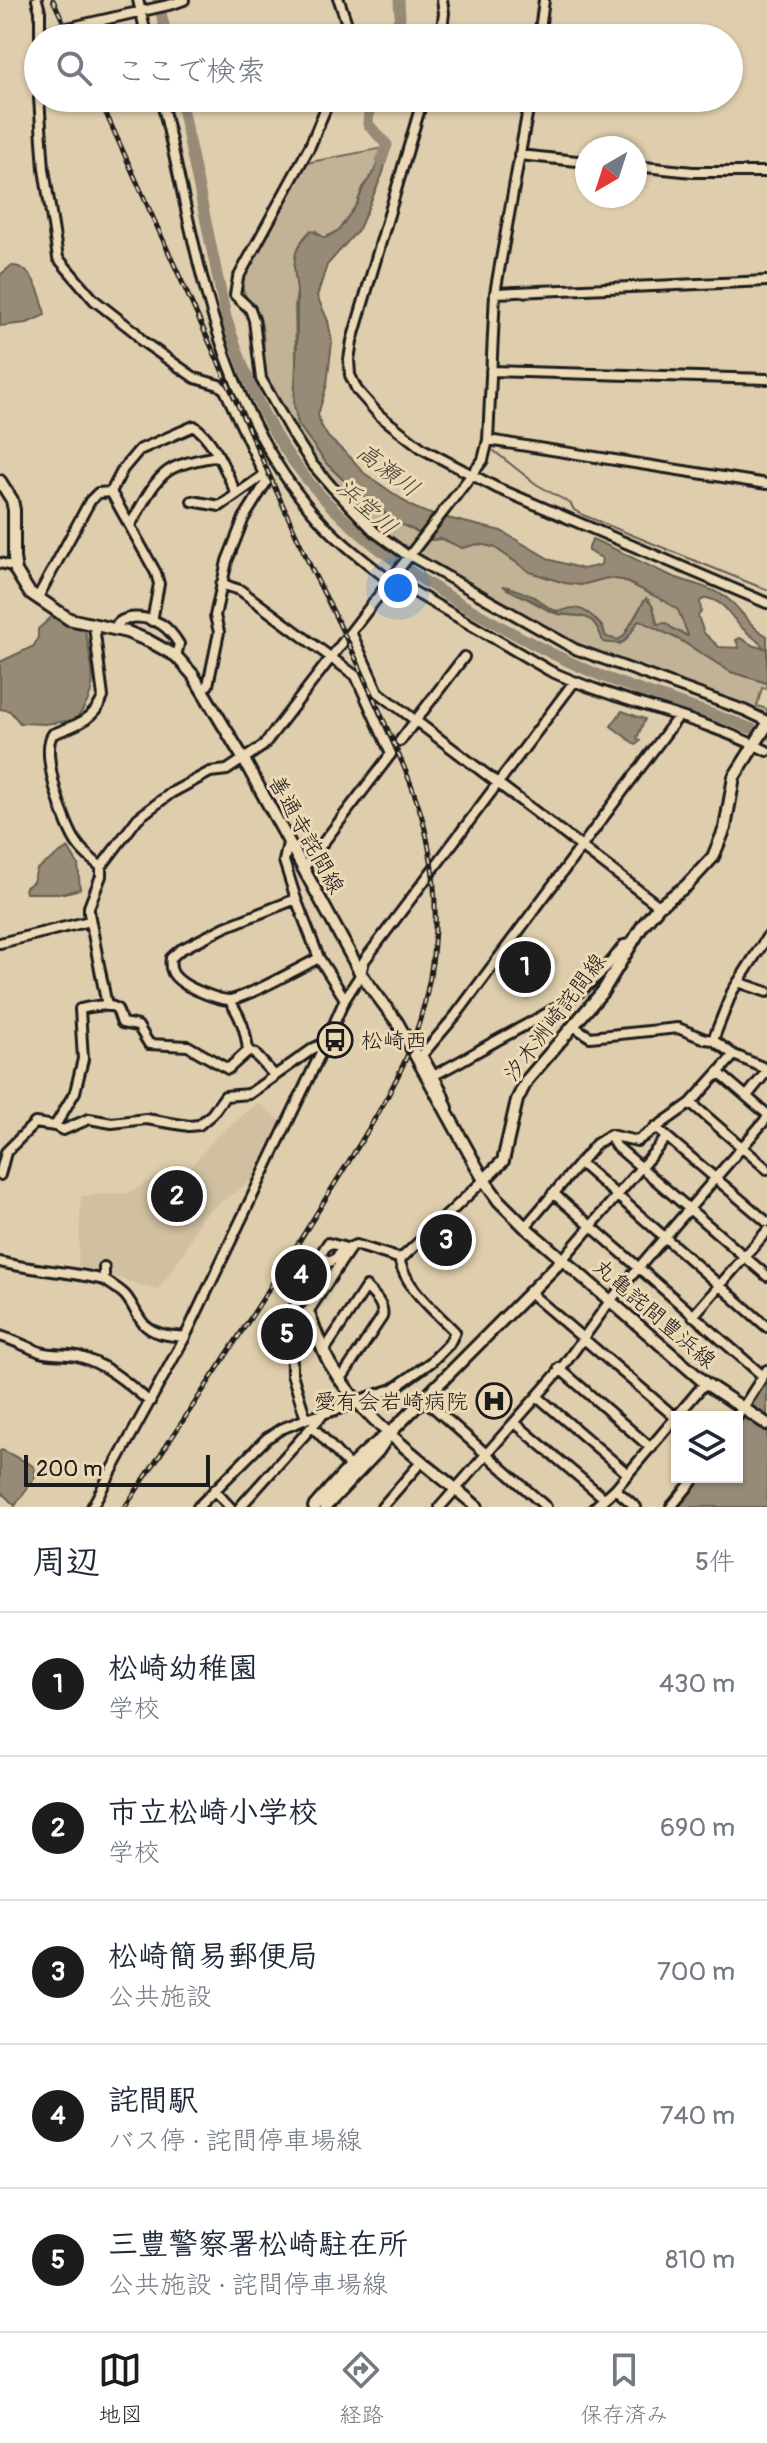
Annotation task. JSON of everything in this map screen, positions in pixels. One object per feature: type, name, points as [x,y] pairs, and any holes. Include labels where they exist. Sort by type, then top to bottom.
[{"type":"main road","points":[[0,481],[12,500],[14,510],[15,567]]},
{"type":"main road","name":"善通寺詫間線","points":[[15,567],[29,592],[69,619],[149,641],[176,656],[193,675],[243,758],[361,974],[397,1022],[484,1180],[499,1201],[562,1260]]},
{"type":"main road","name":"汐木洲崎詫間線","points":[[484,1180],[503,1161],[521,1090],[527,1080],[603,991],[643,925],[659,906],[686,886],[713,857],[725,828],[734,777],[767,724]]},
{"type":"main road","name":"丸亀詫間豊浜線","points":[[314,1507],[350,1467],[390,1433],[562,1260],[738,1411]]},
{"type":"main road","points":[[308,1312],[324,1351],[359,1403],[477,1507]]},
{"type":"main road","name":"丸亀詫間豊浜線","points":[[743,1414],[767,1424]]},
{"type":"main road","name":"丸亀詫間豊浜線","points":[[325,1507],[378,1451],[390,1433]]},
{"type":"street","points":[[37,0],[40,24]]},
{"type":"street","points":[[138,0],[144,24]]},
{"type":"street","points":[[89,24],[184,0]]},
{"type":"street","points":[[339,0],[346,24]]},
{"type":"street","points":[[442,0],[443,24]]},
{"type":"street","points":[[541,24],[544,0]]},
{"type":"street","points":[[40,112],[44,169],[58,258],[94,300],[142,341],[195,378],[219,385],[225,390],[267,481],[244,518],[227,561],[215,616],[219,632],[208,685],[201,688]]},
{"type":"street","points":[[164,112],[224,352],[277,463],[310,509],[351,549],[391,580],[520,655],[574,682],[767,751]]},
{"type":"street","points":[[324,112],[310,146],[238,278],[235,295],[250,309],[254,320],[261,379],[312,464],[375,532],[409,556],[575,649],[767,724]]},
{"type":"street","points":[[419,112],[358,319],[349,360],[350,375],[357,390],[379,415],[413,443],[470,475],[767,603]]},
{"type":"street","points":[[107,1006],[89,907],[101,876],[101,867],[138,818],[171,793],[210,772],[227,770],[263,746],[483,460],[488,440],[495,293],[527,112]]},
{"type":"street","points":[[519,155],[575,161]]},
{"type":"street","points":[[647,167],[693,172],[767,172]]},
{"type":"street","points":[[495,293],[767,281]]},
{"type":"street","points":[[491,371],[767,379]]},
{"type":"street","points":[[111,492],[123,469],[139,450],[194,426],[217,456],[235,491]]},
{"type":"street","points":[[488,440],[767,484]]},
{"type":"street","points":[[130,525],[165,473],[177,466],[217,456]]},
{"type":"street","points":[[192,501],[220,506],[264,475]]},
{"type":"street","points":[[111,492],[156,573],[159,584],[152,621]]},
{"type":"street","points":[[38,597],[90,501],[98,493],[111,492]]},
{"type":"street","points":[[0,563],[15,567]]},
{"type":"street","points":[[221,584],[240,590],[356,676],[391,754],[303,869]]},
{"type":"street","points":[[114,629],[118,621],[126,617],[152,621],[170,632],[179,644],[176,656]]},
{"type":"street","points":[[94,626],[103,697],[100,707],[88,720],[53,734],[48,746],[57,795],[70,830],[78,845],[101,867]]},
{"type":"street","points":[[351,632],[378,692],[659,906]]},
{"type":"street","points":[[400,741],[464,657]]},
{"type":"street","points":[[92,1507],[185,1337],[345,999],[361,974],[364,961],[574,682]]},
{"type":"street","points":[[453,1125],[447,1104],[422,1055],[456,1015],[678,717]]},
{"type":"street","points":[[288,843],[284,861],[296,899],[319,958],[345,999]]},
{"type":"street","points":[[248,1051],[246,1032],[230,1001],[193,989],[180,980],[169,967],[171,958],[211,934],[296,899]]},
{"type":"street","points":[[0,943],[90,921]]},
{"type":"street","points":[[713,1040],[738,982],[767,937]]},
{"type":"street","points":[[434,1075],[575,997],[598,978],[624,945],[631,944]]},
{"type":"street","points":[[230,1001],[319,958]]},
{"type":"street","points":[[738,982],[767,992]]},
{"type":"street","points":[[55,1126],[75,1092],[83,1059],[80,1009],[107,1006],[118,1009],[122,1023],[141,1028],[149,1044],[188,1046],[228,1069],[248,1051]]},
{"type":"street","points":[[573,1026],[590,1037],[678,1028],[713,1040],[734,1055],[767,1070],[747,1096]]},
{"type":"street","points":[[0,1175],[6,1152],[35,1123],[63,1130],[89,1119],[112,1123],[146,1119],[199,1125],[225,1096],[249,1094],[326,1042]]},
{"type":"street","points":[[248,1051],[254,1053],[274,1075]]},
{"type":"street","points":[[525,1227],[596,1144],[610,1135],[637,1141],[691,1103],[734,1055]]},
{"type":"street","points":[[440,1507],[515,1423],[610,1301],[743,1148],[767,1116],[719,1073]]},
{"type":"street","points":[[691,1103],[767,1169]]},
{"type":"street","points":[[655,1127],[767,1222]]},
{"type":"street","points":[[610,1135],[615,1145],[767,1276]]},
{"type":"street","points":[[562,1260],[667,1137]]},
{"type":"street","points":[[580,1163],[767,1327]]},
{"type":"street","points":[[399,1258],[417,1245],[484,1180]]},
{"type":"street","points":[[553,1193],[693,1316],[765,1373],[741,1411]]},
{"type":"street","points":[[693,1316],[767,1231]]},
{"type":"street","points":[[325,1285],[310,1271],[328,1243],[346,1248]]},
{"type":"street","points":[[320,1256],[330,1262],[346,1248],[356,1245],[399,1258]]},
{"type":"street","points":[[308,1312],[346,1248]]},
{"type":"street","points":[[198,1507],[267,1438],[306,1419],[393,1389],[422,1369],[449,1344],[455,1332],[410,1283],[399,1258]]},
{"type":"street","points":[[0,1262],[104,1280],[128,1298],[139,1321],[146,1327],[159,1333],[185,1337]]},
{"type":"street","points":[[104,1267],[104,1280]]},
{"type":"street","points":[[324,1351],[366,1287],[383,1311],[341,1379]]},
{"type":"street","points":[[529,1292],[671,1414]]},
{"type":"street","points":[[296,1305],[291,1314],[292,1374],[306,1419]]},
{"type":"street","points":[[0,1336],[44,1353],[68,1354],[92,1361],[112,1370],[150,1402]]},
{"type":"street","points":[[560,1369],[651,1448]]},
{"type":"street","points":[[682,1411],[705,1383]]},
{"type":"street","points":[[537,1396],[628,1474]]},
{"type":"street","points":[[424,1399],[546,1507]]},
{"type":"street","points":[[240,1507],[325,1412]]},
{"type":"street","points":[[515,1423],[604,1498]]},
{"type":"street","points":[[595,1507],[615,1489],[671,1424]]},
{"type":"street","points":[[313,1427],[350,1467]]},
{"type":"street","points":[[382,1507],[422,1461]]},
{"type":"street","points":[[671,1507],[691,1483]]},
{"type":"street","points":[[615,1489],[636,1507]]},
{"type":"street","points":[[214,1490],[230,1507]]},
{"type":"shaded area","points":[[383,148],[357,204],[339,230],[324,238],[316,231],[295,305],[297,419],[327,464],[359,495],[400,524],[431,540],[443,539],[462,548],[478,544],[494,547],[530,572],[565,583],[581,585],[607,578],[623,580],[665,601],[679,611],[689,636],[657,624],[649,600],[644,601],[624,636],[618,640],[606,637],[603,627],[594,618],[552,610],[533,597],[507,589],[557,614],[587,618],[598,629],[603,642],[620,644],[625,641],[639,620],[680,640],[731,672],[767,683],[767,689],[762,688],[757,706],[767,709],[767,725],[575,654],[482,603],[413,559],[409,561],[377,539],[382,532],[341,491],[305,445],[267,383],[262,325],[240,280],[306,163]]},
{"type":"shaded area","points":[[383,148],[389,149],[383,173],[359,229],[327,265],[317,296],[328,321],[332,342],[327,384],[318,415],[328,437],[364,473],[413,507],[427,513],[501,531],[551,560],[583,569],[601,565],[602,558],[588,551],[592,539],[667,574],[720,594],[767,636],[767,683],[731,672],[680,640],[639,620],[622,642],[603,642],[593,622],[587,618],[548,610],[503,586],[534,597],[556,611],[572,608],[585,611],[598,622],[606,637],[618,640],[624,636],[646,598],[653,607],[657,624],[666,623],[688,635],[678,610],[623,580],[607,578],[581,585],[565,583],[530,572],[494,547],[478,544],[462,548],[440,538],[431,540],[400,524],[359,495],[327,464],[298,424],[294,405],[296,252],[311,230],[325,238],[339,230],[375,170]],"holes":[[[706,598],[722,605],[764,648],[740,638],[736,640],[739,648],[719,647],[704,633],[698,616],[701,612],[700,601]]]},
{"type":"shaded area","points":[[11,266],[19,267],[31,276],[39,291],[45,315],[27,323],[0,326],[0,275]]},
{"type":"shaded area","points":[[55,614],[85,629],[93,677],[89,697],[75,720],[20,723],[10,711],[0,709],[0,662],[34,646],[38,629]]},
{"type":"shaded area","points":[[622,711],[645,719],[637,738],[640,741],[636,745],[611,726]]},
{"type":"shaded area","points":[[68,848],[78,864],[80,889],[65,893],[26,893],[25,888],[33,882],[37,869]]},
{"type":"shaded area","points":[[522,931],[560,960],[527,1002],[490,974]]},
{"type":"shaded area","points":[[258,1103],[280,1120],[252,1180],[202,1216],[186,1249],[158,1290],[78,1266],[81,1196],[127,1193],[158,1176],[184,1174],[216,1137]]},
{"type":"shaded area","points":[[163,1184],[175,1194],[160,1211],[149,1203]]},
{"type":"shaded area","points":[[767,1376],[767,1416],[749,1405]]},
{"type":"shaded area","points":[[743,1417],[767,1429],[767,1507],[676,1507],[695,1483],[743,1483]]},
{"type":"shaded area","points":[[2,1450],[30,1464],[36,1475],[15,1506],[0,1491]]},
{"type":"waterway","name":"浜堂川","points":[[158,0],[164,24]]},
{"type":"waterway","name":"高瀬川","points":[[397,24],[400,17],[399,0]]},
{"type":"waterway","name":"浜堂川","points":[[183,112],[226,317],[237,349],[270,425],[298,469],[321,496],[402,566],[521,638],[607,678],[767,735]]},
{"type":"waterway","name":"高瀬川","points":[[369,112],[368,124],[387,145],[381,161]]},
{"type":"waterway","points":[[494,451],[583,515],[767,590]]},
{"type":"railway","points":[[53,0],[64,24]]},
{"type":"railway","points":[[105,112],[403,765],[425,827],[432,865],[435,911],[433,956],[425,1001],[411,1046],[390,1091],[277,1276],[125,1507]]},
{"type":"place","name":"松崎幼稚園","points":[[525,967]]},
{"type":"place","name":"松崎西","points":[[335,1040]]},
{"type":"place","name":"市立松崎小学校","points":[[177,1196]]},
{"type":"place","name":"松崎簡易郵便局","points":[[446,1240]]},
{"type":"place","name":"詫間駅","points":[[301,1275]]},
{"type":"place","name":"三豊警察署松崎駐在所","points":[[287,1334]]},
{"type":"place","name":"愛有会岩崎病院","points":[[494,1401]]}]
